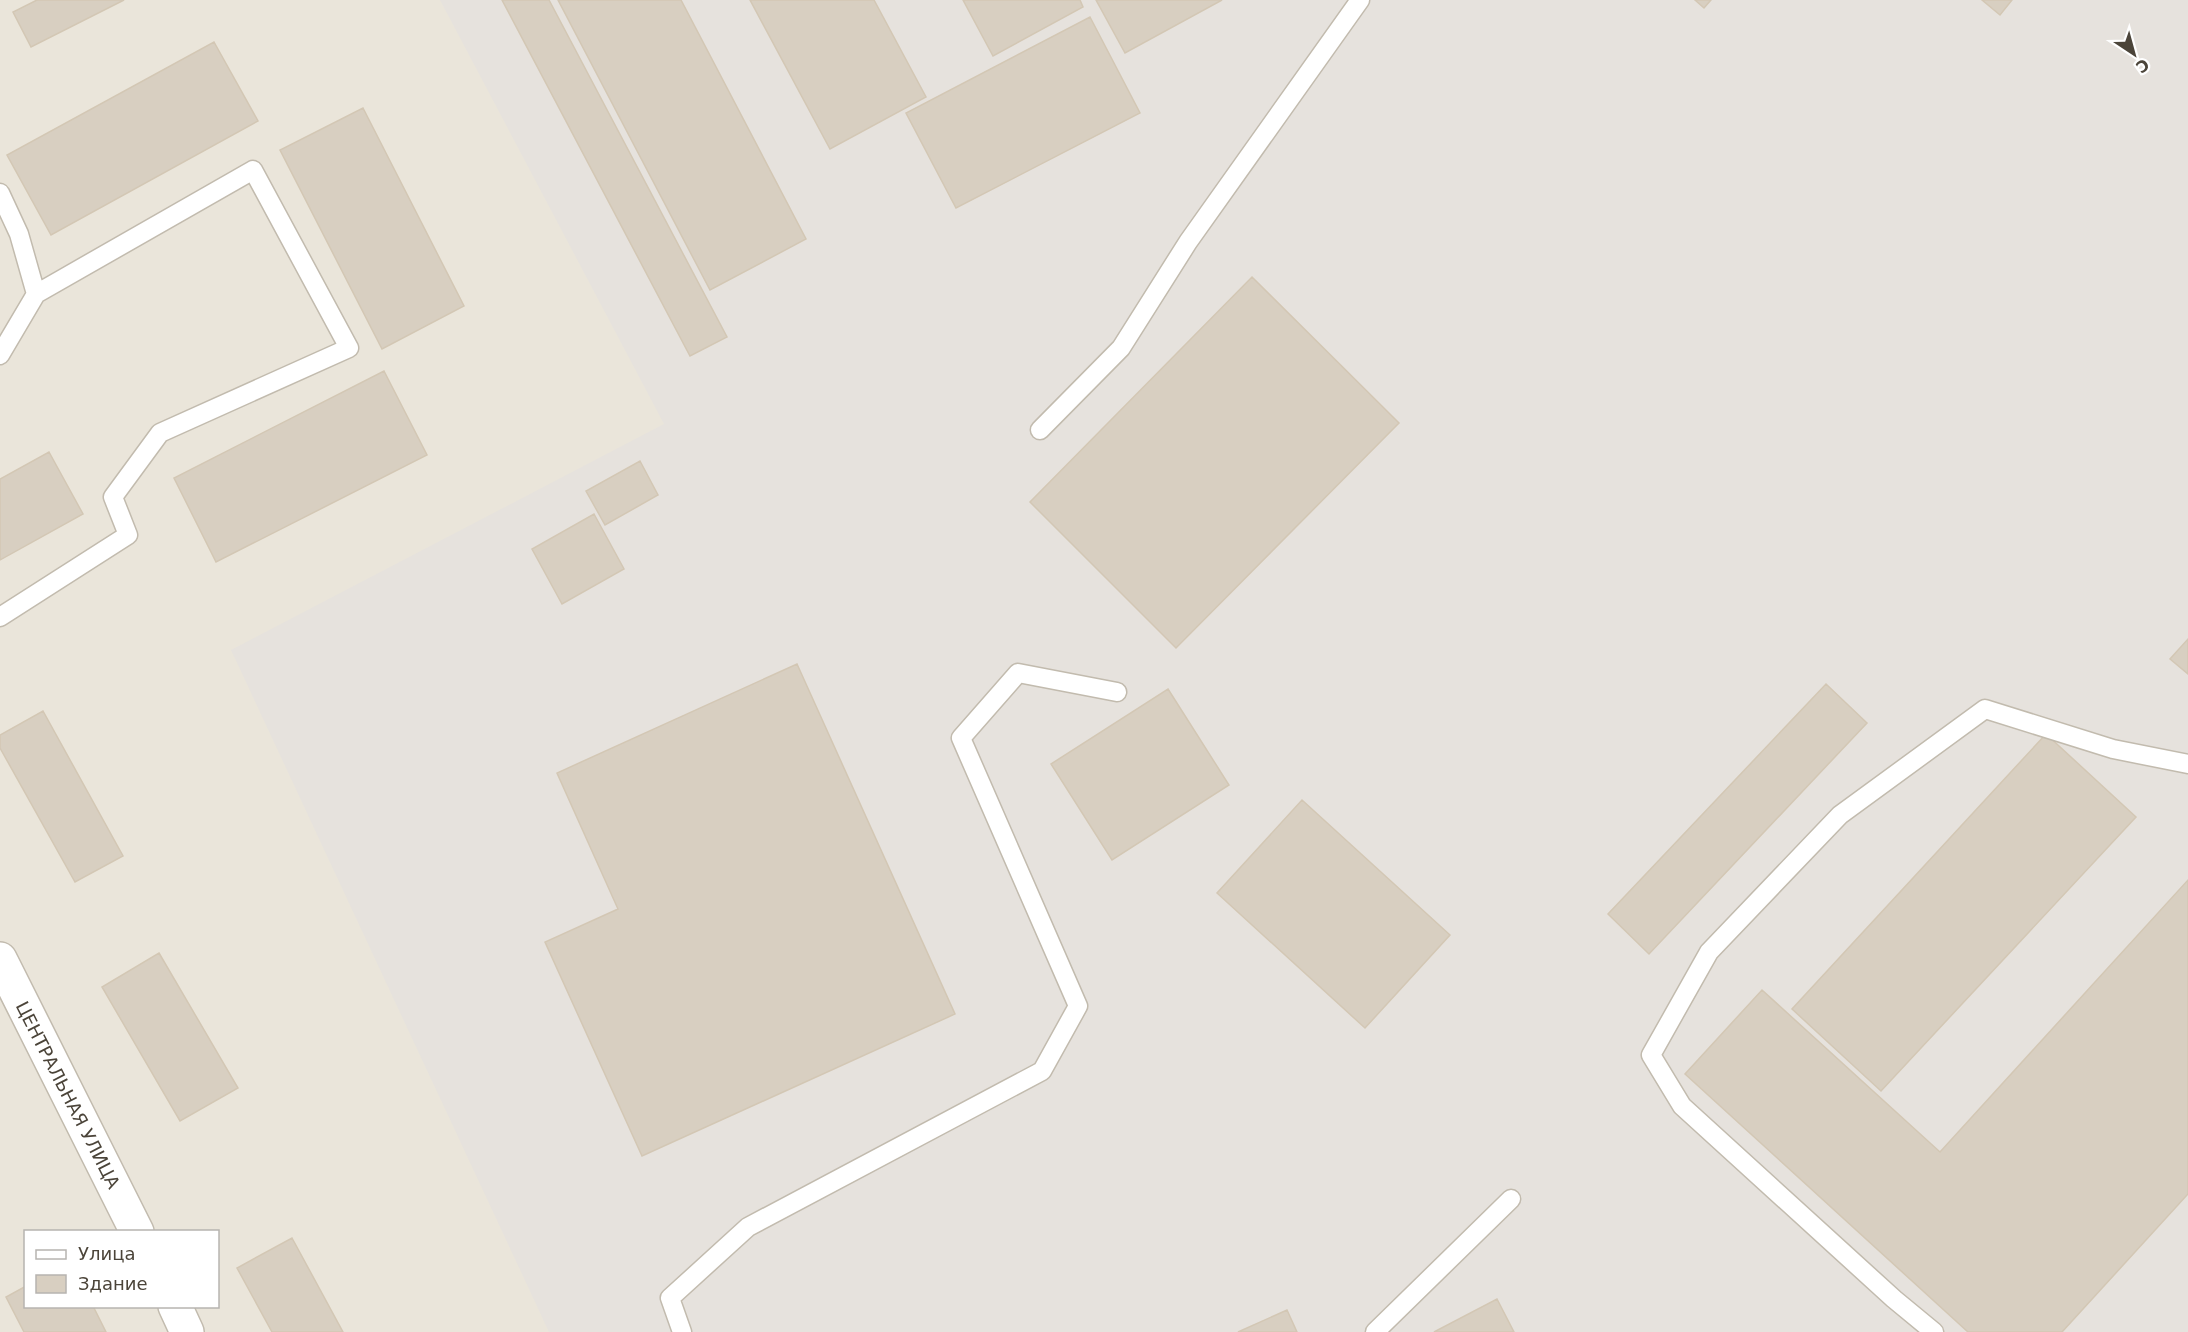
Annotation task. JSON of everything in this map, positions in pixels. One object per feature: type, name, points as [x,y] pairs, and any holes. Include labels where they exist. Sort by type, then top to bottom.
[{"type":"street","name":"ЦЕНТРАЛЬНАЯ УЛИЦА","points":[[0,958],[136,1230]]},
{"type":"street","points":[[176,1308],[187,1332]]},
{"type":"lane","points":[[1040,430],[1121,348],[1188,242],[1360,0]]},
{"type":"lane","points":[[0,355],[36,294],[253,170],[349,348],[160,433],[113,497],[128,535],[0,617]]},
{"type":"lane","points":[[0,193],[19,234],[36,294]]},
{"type":"lane","points":[[682,1332],[670,1298],[748,1227],[1042,1071],[1078,1006],[961,738],[1018,673],[1117,692]]},
{"type":"lane","points":[[1934,1332],[1894,1299],[1682,1106],[1651,1055],[1709,952],[1840,815],[1985,709],[2112,749],[2188,764]]},
{"type":"lane","points":[[1375,1332],[1511,1199]]},
{"type":"shaded area","points":[[0,0],[2188,0],[2188,1332],[0,1332]]},
{"type":"shaded area","points":[[440,0],[2188,0],[2188,1332],[549,1332],[231,650],[664,424]]},
{"type":"building","points":[[37,0],[124,0],[31,47],[13,12]]},
{"type":"building","points":[[502,0],[549,0],[727,337],[690,356]]},
{"type":"building","points":[[558,0],[681,0],[806,239],[710,290]]},
{"type":"building","points":[[750,0],[874,0],[926,97],[830,149]]},
{"type":"building","points":[[963,0],[1080,0],[1083,7],[993,56]]},
{"type":"building","points":[[1096,0],[1222,0],[1125,53]]},
{"type":"building","points":[[1695,0],[1711,0],[1704,8]]},
{"type":"building","points":[[1982,0],[2012,0],[2000,15]]},
{"type":"building","points":[[1090,17],[1140,113],[956,208],[906,113]]},
{"type":"building","points":[[214,42],[258,121],[51,235],[7,155]]},
{"type":"building","points":[[363,108],[464,306],[382,349],[280,150]]},
{"type":"building","points":[[1252,277],[1399,423],[1176,648],[1030,502]]},
{"type":"building","points":[[384,371],[427,455],[216,562],[174,478]]},
{"type":"building","points":[[49,452],[83,514],[0,560],[0,479]]},
{"type":"building","points":[[640,461],[658,495],[605,525],[586,491]]},
{"type":"building","points":[[594,514],[624,569],[562,604],[532,549]]},
{"type":"building","points":[[2188,639],[2188,674],[2170,659]]},
{"type":"building","points":[[797,664],[955,1014],[642,1156],[545,942],[618,909],[557,773]]},
{"type":"building","points":[[1826,684],[1867,723],[1649,954],[1608,914]]},
{"type":"building","points":[[1168,689],[1229,785],[1112,860],[1051,764]]},
{"type":"building","points":[[43,711],[123,856],[75,882],[0,748],[0,735]]},
{"type":"building","points":[[2046,734],[2136,817],[1881,1091],[1792,1009]]},
{"type":"building","points":[[1302,800],[1450,935],[1365,1028],[1217,893]]},
{"type":"building","points":[[2188,880],[2188,1194],[2062,1332],[1968,1332],[1685,1074],[1762,990],[1940,1152]]},
{"type":"building","points":[[159,953],[238,1088],[180,1121],[102,987]]},
{"type":"building","points":[[292,1238],[343,1332],[272,1332],[237,1268]]},
{"type":"building","points":[[24,1287],[24,1308],[94,1308],[106,1332],[24,1332],[6,1297]]},
{"type":"building","points":[[1497,1299],[1514,1332],[1434,1332]]},
{"type":"building","points":[[1287,1310],[1297,1332],[1238,1332]]}]
